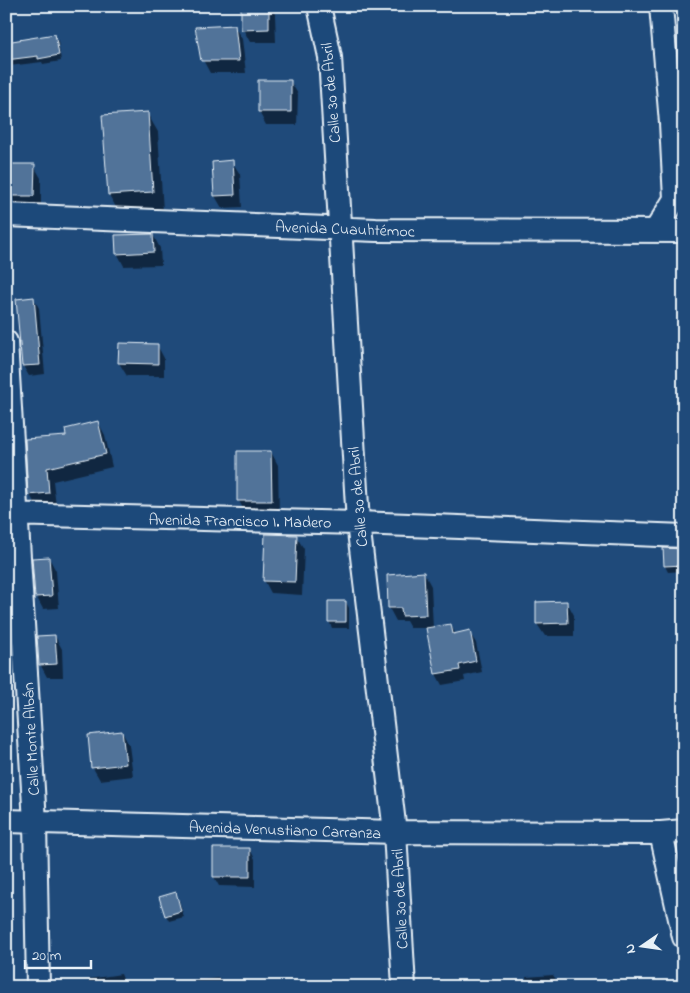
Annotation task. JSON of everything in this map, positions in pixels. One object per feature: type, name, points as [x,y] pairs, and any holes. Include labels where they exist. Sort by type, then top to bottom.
[{"type":"street","name":"Calle 30 de Abril","points":[[319,6],[330,57],[358,523],[395,832],[404,987]]},
{"type":"street","points":[[656,230],[675,199],[671,122],[661,6]]},
{"type":"street","name":"Avenida Cuauhtémoc","points":[[6,215],[376,230],[684,231]]},
{"type":"street","name":"Calle Monte Albán","points":[[6,342],[12,514],[35,822],[38,987]]},
{"type":"street","name":"Avenida Francisco I. Madero","points":[[12,514],[358,523],[684,536]]},
{"type":"street","name":"Avenida Venustiano Carranza","points":[[6,822],[395,832],[661,833],[684,831]]},
{"type":"street","points":[[661,833],[684,937]]},
{"type":"building","points":[[241,6],[269,6],[269,29],[241,30]]},
{"type":"building","points":[[235,25],[239,61],[201,61],[195,27]]},
{"type":"building","points":[[55,34],[59,55],[38,59],[38,56],[6,60],[6,42]]},
{"type":"building","points":[[258,80],[291,80],[291,112],[258,112]]},
{"type":"building","points":[[148,112],[153,192],[108,195],[102,115]]},
{"type":"building","points":[[233,160],[235,195],[214,196],[212,162]]},
{"type":"building","points":[[10,164],[35,164],[34,196],[10,196]]},
{"type":"building","points":[[153,234],[154,252],[116,254],[115,235]]},
{"type":"building","points":[[34,297],[40,365],[22,366],[16,299]]},
{"type":"building","points":[[119,343],[158,344],[158,364],[118,363]]},
{"type":"building","points":[[98,421],[106,454],[47,468],[49,493],[28,495],[25,439],[66,436],[65,429]]},
{"type":"building","points":[[237,451],[271,451],[272,501],[237,501]]},
{"type":"building","points":[[265,534],[297,535],[295,582],[263,581]]},
{"type":"building","points":[[663,548],[684,549],[684,565],[664,566]]},
{"type":"building","points":[[49,557],[52,596],[35,597],[32,558]]},
{"type":"building","points":[[424,572],[426,615],[402,616],[401,608],[388,608],[387,575]]},
{"type":"building","points":[[328,601],[346,601],[346,622],[328,622]]},
{"type":"building","points":[[567,601],[568,623],[536,624],[536,602]]},
{"type":"building","points":[[451,624],[453,634],[470,630],[476,661],[459,665],[460,670],[435,674],[426,628]]},
{"type":"building","points":[[55,635],[57,664],[39,665],[37,636]]},
{"type":"building","points":[[122,731],[126,764],[91,768],[88,735]]},
{"type":"building","points":[[213,848],[250,848],[250,877],[213,877]]},
{"type":"building","points":[[176,892],[181,911],[165,916],[159,897]]}]
